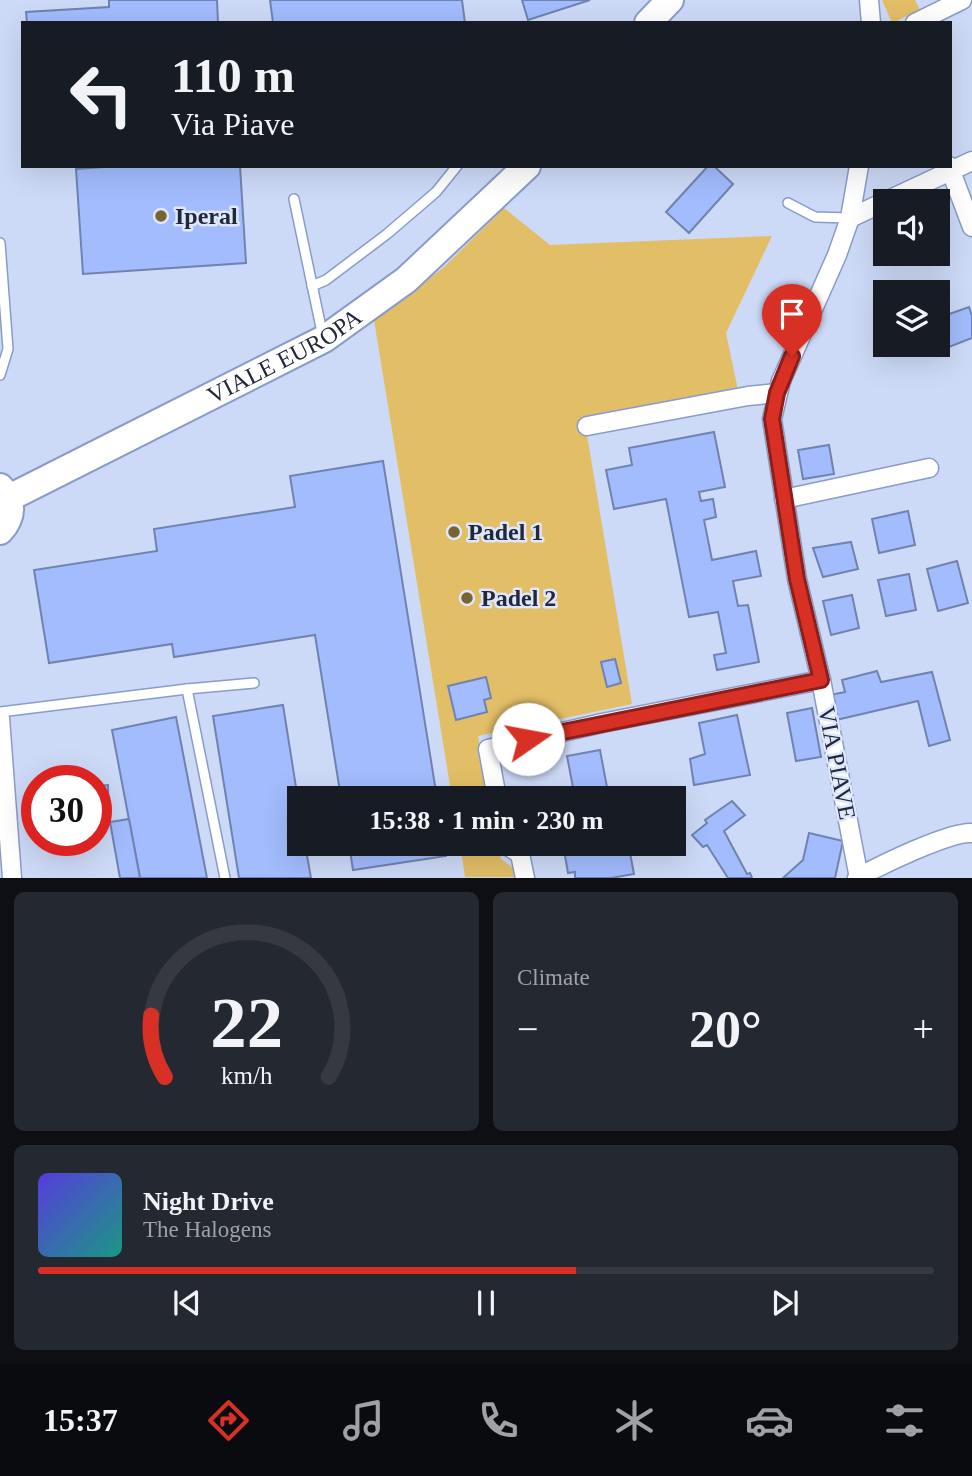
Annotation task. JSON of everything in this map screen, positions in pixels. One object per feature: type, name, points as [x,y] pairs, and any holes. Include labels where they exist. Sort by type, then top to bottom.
[{"type":"street","points":[[650,21],[670,0]]},
{"type":"street","points":[[869,0],[871,21]]},
{"type":"street","points":[[919,21],[962,0]]},
{"type":"street","points":[[952,167],[972,161]]},
{"type":"street","name":"VIA PIAVE","points":[[858,877],[821,680],[797,579],[772,419],[777,393],[837,256],[850,218],[859,168]]},
{"type":"street","points":[[850,218],[950,168],[972,227]]},
{"type":"street","name":"VIALE EUROPA","points":[[0,531],[9,518],[4,493],[324,339],[406,280],[515,171]]},
{"type":"street","points":[[587,426],[777,393]]},
{"type":"street","points":[[785,499],[929,468]]},
{"type":"street","points":[[495,786],[488,749],[602,723],[821,680]]},
{"type":"street","points":[[0,718],[12,877]]},
{"type":"street","points":[[858,877],[936,841],[962,832],[972,832]]},
{"type":"street","points":[[520,856],[525,877]]},
{"type":"lane","points":[[312,286],[326,280],[387,234],[436,192],[455,168]]},
{"type":"lane","points":[[294,199],[324,339]]},
{"type":"lane","points":[[789,203],[815,217],[850,218]]},
{"type":"lane","points":[[0,243],[8,349],[0,375]]},
{"type":"lane","points":[[0,712],[254,683]]},
{"type":"lane","points":[[187,689],[225,877]]},
{"type":"shaded area","points":[[882,0],[915,0],[920,10],[891,21]]},
{"type":"shaded area","points":[[504,208],[550,245],[772,236],[726,333],[741,404],[587,435],[632,704],[478,736],[488,786],[450,786],[374,320],[443,268]]},
{"type":"shaded area","points":[[462,856],[500,856],[516,870],[518,877],[465,877]]},
{"type":"building","points":[[109,0],[217,0],[218,21],[27,21],[26,12],[109,7]]},
{"type":"building","points":[[270,0],[462,0],[465,21],[273,21]]},
{"type":"building","points":[[522,0],[590,0],[528,20]]},
{"type":"building","name":"Iperal","points":[[240,168],[246,263],[83,274],[76,169]]},
{"type":"building","points":[[706,168],[716,168],[733,184],[689,233],[666,212]]},
{"type":"building","points":[[969,307],[972,316],[972,338],[950,347],[950,314]]},
{"type":"building","points":[[714,432],[725,487],[699,492],[701,501],[713,499],[716,517],[704,520],[712,560],[756,551],[761,576],[733,581],[738,606],[748,605],[759,662],[717,670],[714,655],[726,653],[718,612],[689,617],[666,499],[614,509],[606,470],[632,465],[629,448]]},
{"type":"building","points":[[829,445],[834,474],[803,479],[798,450]]},
{"type":"building","points":[[383,461],[435,786],[339,786],[315,635],[174,657],[172,644],[49,663],[34,570],[157,551],[154,529],[295,507],[290,476]]},
{"type":"building","points":[[908,511],[915,545],[879,553],[872,519]]},
{"type":"building","points":[[851,542],[858,569],[823,577],[813,548]]},
{"type":"building","points":[[957,561],[968,603],[938,611],[927,569]]},
{"type":"building","points":[[909,574],[916,610],[886,616],[878,580]]},
{"type":"building","points":[[852,595],[859,628],[831,635],[823,601]]},
{"type":"building","points":[[615,659],[621,683],[607,687],[601,662]]},
{"type":"building","points":[[877,671],[881,682],[932,672],[950,740],[929,746],[918,701],[836,720],[830,695],[845,692],[842,680]]},
{"type":"building","points":[[486,677],[491,698],[484,700],[487,712],[456,720],[448,686]]},
{"type":"building","points":[[283,705],[296,786],[287,786],[287,856],[307,856],[311,878],[239,878],[213,716]]},
{"type":"building","points":[[812,708],[821,757],[796,761],[787,713]]},
{"type":"building","points":[[737,715],[750,775],[694,785],[690,759],[705,754],[699,723]]},
{"type":"building","points":[[176,717],[207,878],[140,878],[112,730]]},
{"type":"building","points":[[600,750],[607,786],[573,786],[567,756]]},
{"type":"building","points":[[732,801],[745,815],[724,831],[747,874],[750,873],[752,878],[728,878],[707,845],[703,847],[692,835],[707,823],[705,820]]},
{"type":"building","points":[[129,819],[140,878],[120,878],[112,822]]},
{"type":"building","points":[[809,833],[843,841],[835,878],[783,878],[803,860]]},
{"type":"building","points":[[351,856],[446,856],[353,870]]},
{"type":"building","points":[[565,856],[631,856],[634,874],[611,878],[575,878],[575,872],[568,873]]},
{"type":"place","name":"Iperal","points":[[161,216]]},
{"type":"place","name":"Padel 1","points":[[454,532]]},
{"type":"place","name":"Padel 2","points":[[467,598]]},
{"type":"route","points":[[528,739],[821,680],[797,579],[772,419],[777,393],[792,356]]}]
